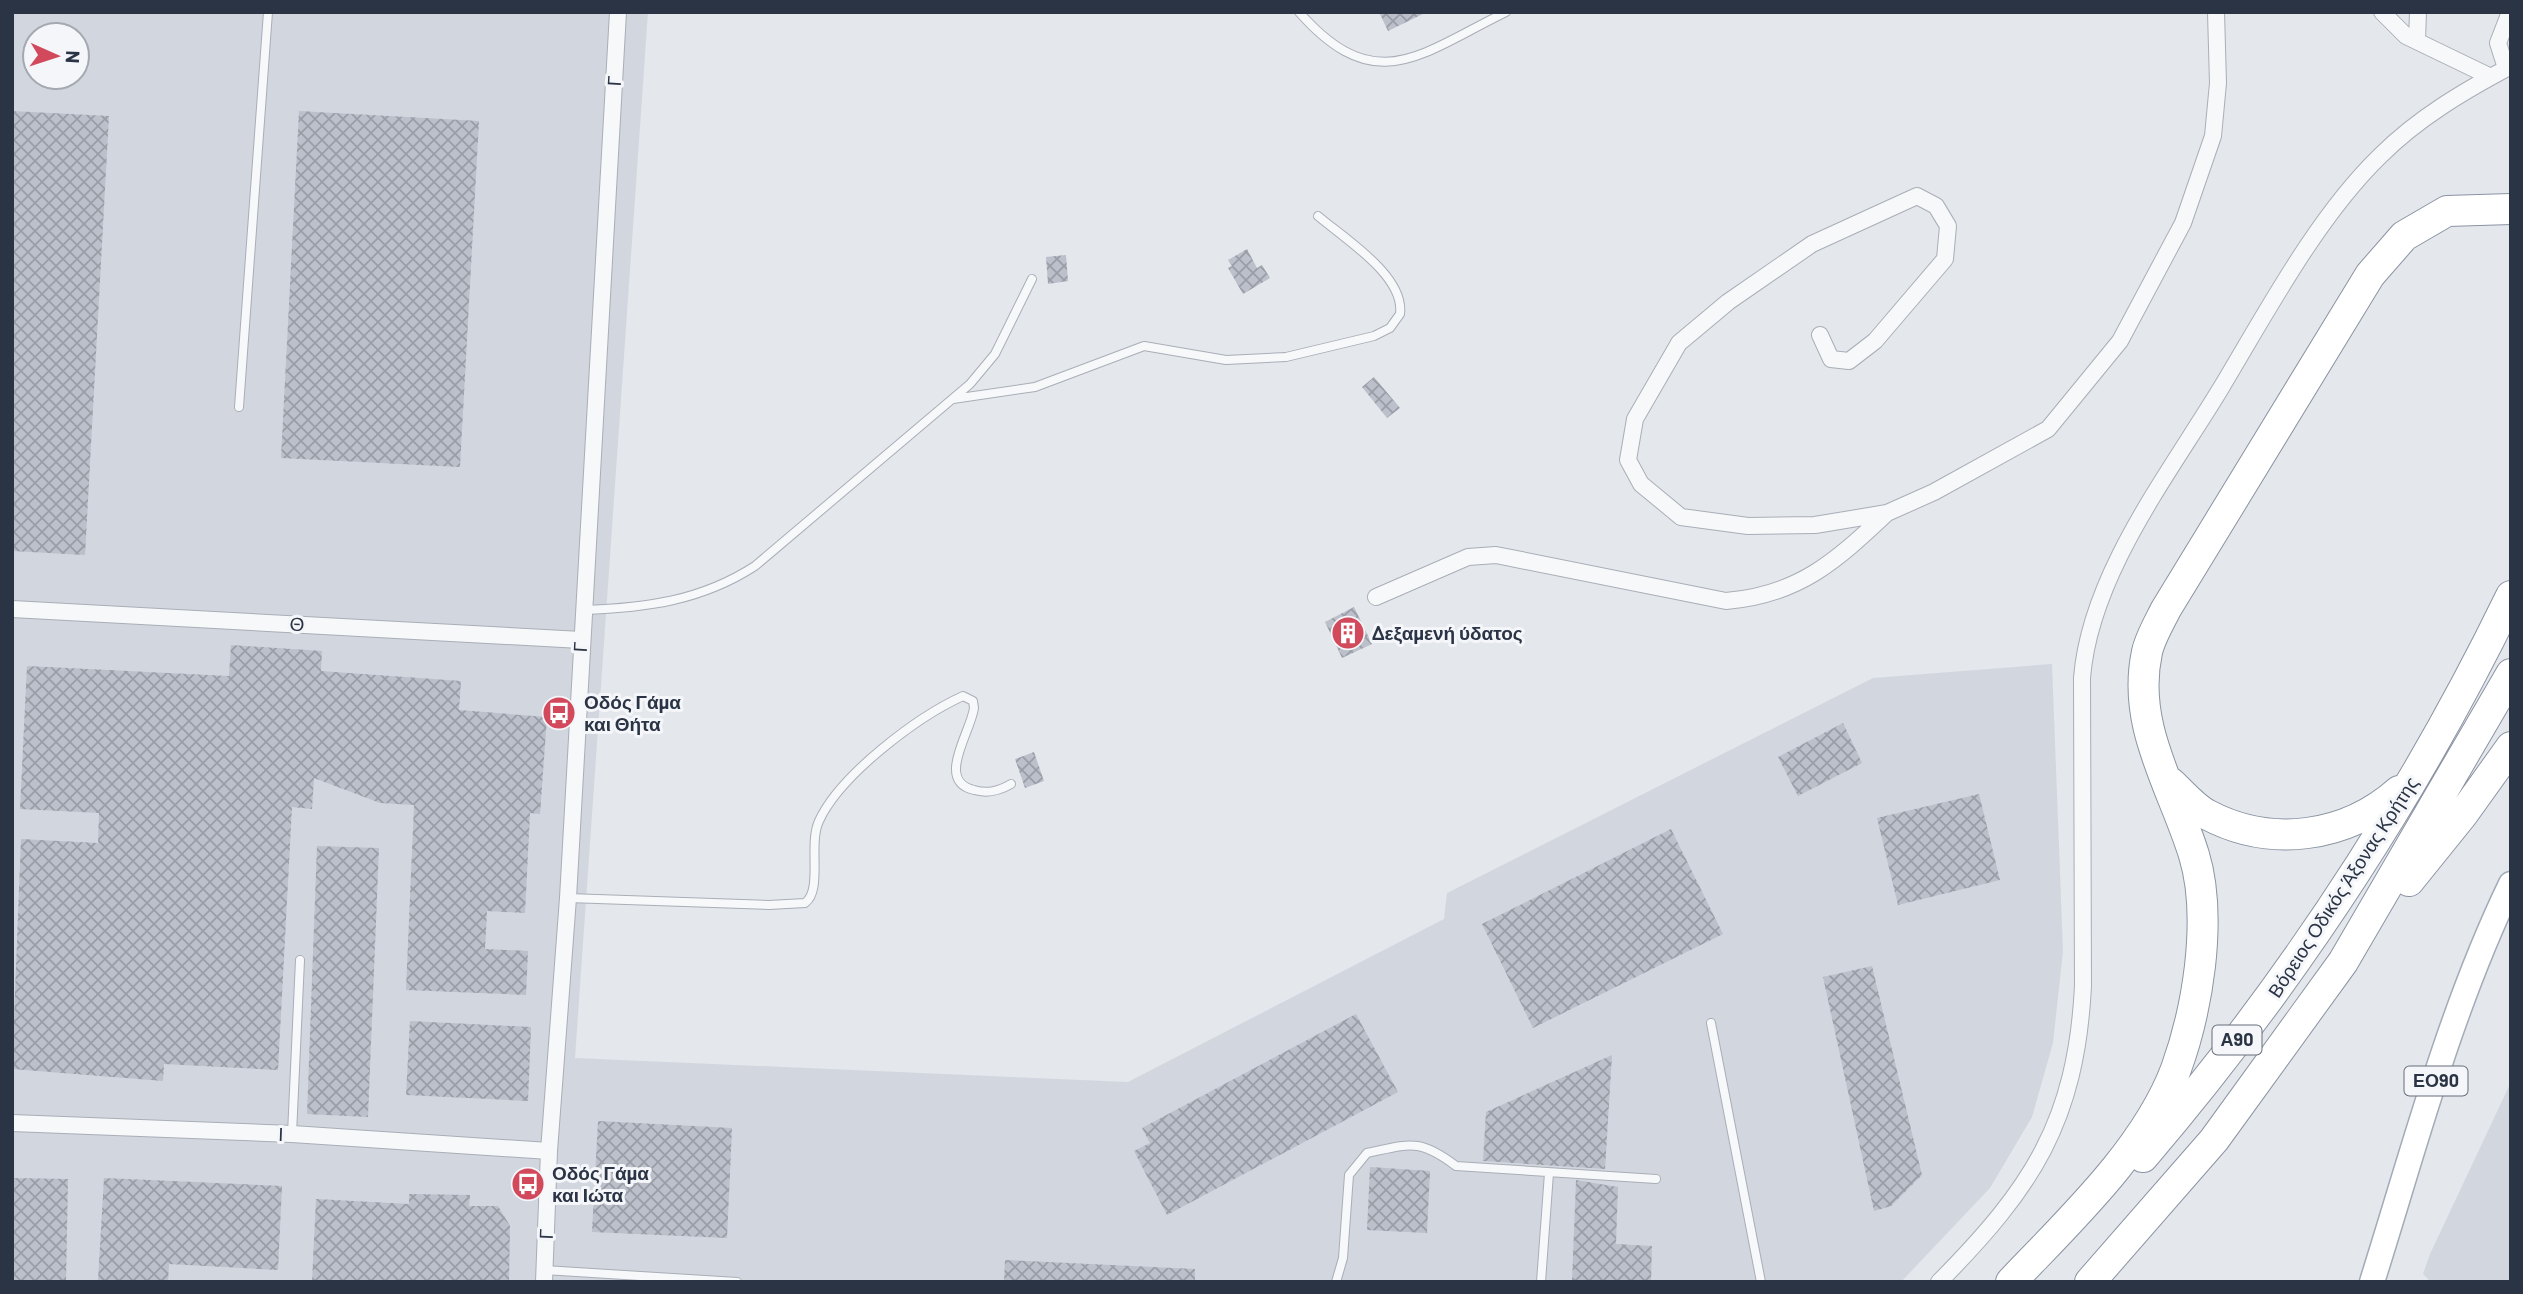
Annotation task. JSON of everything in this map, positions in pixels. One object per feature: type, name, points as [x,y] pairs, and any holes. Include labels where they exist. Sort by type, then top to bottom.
[{"type":"highway","points":[[2011,1282],[2109,1174],[2144,1128],[2176,1070],[2196,997],[2204,925],[2195,859],[2168,780],[2150,740],[2141,692],[2147,650],[2165,609],[2370,275],[2404,236],[2447,211],[2511,209]]},
{"type":"highway","name":"Βόρειος Οδικός Άξονας Κρήτης","points":[[2030,1282],[2083,1227],[2180,1113],[2265,1004],[2341,896],[2416,777],[2511,596]]},
{"type":"highway","name":"Βόρειος Οδικός Άξονας Κρήτης","points":[[2090,1282],[2214,1140],[2343,962],[2511,674]]},
{"type":"highway","points":[[2343,962],[2463,814],[2511,747]]},
{"type":"highway","points":[[2168,780],[2206,814],[2242,829],[2282,835],[2325,832],[2360,819],[2379,808],[2416,777]]},
{"type":"main road","name":"ΕΟ90","points":[[2373,1281],[2474,969],[2511,884]]},
{"type":"street","name":"Γ","points":[[544,1276],[549,1151],[568,898],[618,12]]},
{"type":"street","points":[[1820,335],[1831,359],[1849,361],[1875,341],[1945,260],[1948,226],[1936,206],[1917,196],[1812,244],[1728,302],[1679,343],[1635,419],[1628,460],[1641,484],[1681,517],[1761,526],[1815,525],[1887,513],[1934,492],[2048,429],[2120,341],[2183,223],[2213,136],[2218,83],[2216,12]]},
{"type":"street","points":[[2382,12],[2399,31],[2491,76]]},
{"type":"street","points":[[2417,41],[2418,12]]},
{"type":"street","points":[[1939,1282],[1996,1221],[2035,1169],[2062,1110],[2071,1077],[2081,1021],[2083,986],[2082,678],[2087,641],[2111,575],[2279,291],[2354,186],[2378,157],[2418,122],[2508,67],[2498,51],[2498,43],[2510,12]]},
{"type":"street","points":[[1376,597],[1468,557],[1496,555],[1727,601],[1756,598],[1793,586],[1838,559],[1887,513]]},
{"type":"street","name":"Θ","points":[[12,609],[581,639]]},
{"type":"street","name":"Ι","points":[[12,1123],[292,1134],[549,1151]]},
{"type":"lane","points":[[239,407],[268,12]]},
{"type":"lane","points":[[1299,12],[1320,35],[1343,51],[1388,64],[1410,59],[1506,12]]},
{"type":"lane","points":[[953,399],[1035,387],[1144,346],[1226,360],[1257,360],[1286,357],[1383,332],[1400,314],[1396,287],[1386,274],[1318,216]]},
{"type":"lane","points":[[583,610],[635,609],[669,603],[733,580],[768,556],[975,379],[995,354],[1032,279]]},
{"type":"lane","points":[[568,898],[769,905],[805,903],[814,891],[815,837],[818,823],[840,790],[928,715],[963,696],[973,701],[974,708],[955,765],[959,782],[967,789],[980,792],[991,792],[1011,784]]},
{"type":"lane","points":[[292,1134],[300,960]]},
{"type":"lane","points":[[1711,1023],[1761,1282]]},
{"type":"lane","points":[[1335,1282],[1343,1258],[1349,1175],[1367,1153],[1409,1144],[1432,1147],[1456,1166],[1656,1179]]},
{"type":"lane","points":[[1541,1282],[1549,1173]]},
{"type":"lane","points":[[544,1276],[737,1282]]},
{"type":"shaded area","points":[[12,12],[648,12],[575,1058],[1128,1082],[1444,919],[1447,893],[1873,678],[2052,664],[2063,951],[2053,1043],[2032,1117],[1990,1188],[1901,1282],[12,1282]]},
{"type":"shaded area","points":[[2511,1082],[2511,1282],[2431,1282],[2423,1274],[2430,1254]]},
{"type":"building","points":[[1379,12],[1427,12],[1388,31]]},
{"type":"building","points":[[12,111],[109,116],[85,555],[12,551]]},
{"type":"building","points":[[299,111],[479,121],[460,467],[281,458]]},
{"type":"building","points":[[1247,249],[1257,268],[1262,265],[1270,278],[1243,294],[1228,268],[1232,266],[1228,260]]},
{"type":"building","points":[[1066,255],[1068,281],[1048,284],[1046,257]]},
{"type":"building","points":[[1374,377],[1400,408],[1387,418],[1362,387]]},
{"type":"building","name":"Δεξαμενή ύδατος","points":[[1354,607],[1372,644],[1342,658],[1325,622]]},
{"type":"building","points":[[231,645],[322,651],[321,671],[461,681],[459,710],[547,717],[540,814],[530,813],[525,913],[487,911],[485,949],[528,951],[526,995],[406,990],[414,805],[380,803],[314,778],[312,809],[292,807],[278,1070],[164,1064],[163,1081],[12,1069],[21,839],[98,843],[99,813],[20,809],[27,666],[229,676]]},
{"type":"building","points":[[1843,723],[1862,763],[1798,796],[1778,757]]},
{"type":"building","points":[[1034,752],[1044,781],[1025,788],[1015,759]]},
{"type":"building","points":[[1979,794],[2000,880],[1898,905],[1877,818]]},
{"type":"building","points":[[1671,829],[1723,934],[1533,1028],[1482,924]]},
{"type":"building","points":[[317,846],[379,848],[368,1117],[307,1114]]},
{"type":"building","points":[[1872,966],[1922,1175],[1891,1206],[1874,1211],[1823,977]]},
{"type":"building","points":[[1356,1014],[1398,1092],[1167,1215],[1134,1151],[1150,1143],[1142,1128]]},
{"type":"building","points":[[410,1021],[531,1027],[528,1101],[406,1095]]},
{"type":"building","points":[[1612,1055],[1605,1169],[1483,1161],[1486,1112]]},
{"type":"building","points":[[598,1121],[732,1128],[727,1238],[592,1232]]},
{"type":"building","points":[[1370,1167],[1430,1171],[1427,1233],[1367,1230]]},
{"type":"building","points":[[12,1178],[68,1179],[66,1282],[12,1282]]},
{"type":"building","points":[[104,1178],[282,1186],[278,1270],[169,1264],[168,1282],[98,1280]]},
{"type":"building","points":[[1576,1180],[1618,1187],[1616,1244],[1652,1246],[1651,1282],[1572,1282]]},
{"type":"building","points":[[409,1194],[470,1195],[469,1206],[498,1206],[510,1226],[509,1282],[312,1282],[316,1199],[409,1204]]},
{"type":"building","points":[[1005,1260],[1195,1269],[1195,1282],[1004,1282]]},
{"type":"place","name":"Δεξαμενή ύδατος","points":[[1348,633]]},
{"type":"place","name":"Οδός Γάμα και Θήτα","points":[[559,713]]},
{"type":"place","name":"Οδός Γάμα και Ιώτα","points":[[528,1184]]}]
